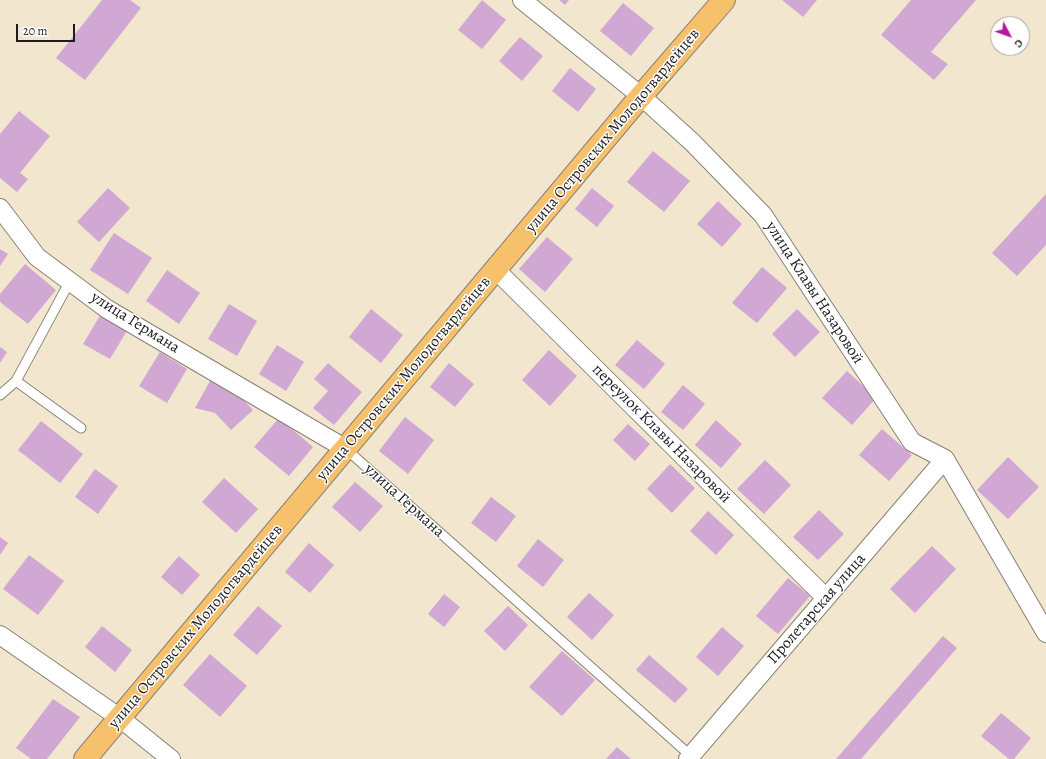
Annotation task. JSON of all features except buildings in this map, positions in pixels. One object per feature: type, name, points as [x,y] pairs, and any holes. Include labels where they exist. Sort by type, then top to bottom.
[{"type":"main road","name":"улица Островских Молодогвардейцев","points":[[85,759],[724,0]]},
{"type":"street","name":"улица Клавы Назаровой","points":[[522,0],[642,96],[692,142],[763,215],[912,442],[945,459]]},
{"type":"street","name":"улица Германа","points":[[0,208],[37,257],[107,309],[346,449]]},
{"type":"street","name":"переулок Клавы Назаровой","points":[[496,270],[826,598]]},
{"type":"street","name":"Пролетарская улица","points":[[690,758],[945,459]]},
{"type":"street","points":[[945,459],[1046,633]]},
{"type":"street","points":[[0,634],[120,718],[171,759]]},
{"type":"lane","points":[[0,395],[16,381],[70,282]]},
{"type":"lane","points":[[16,381],[81,428]]},
{"type":"lane","name":"улица Германа","points":[[346,449],[690,758]]}]
